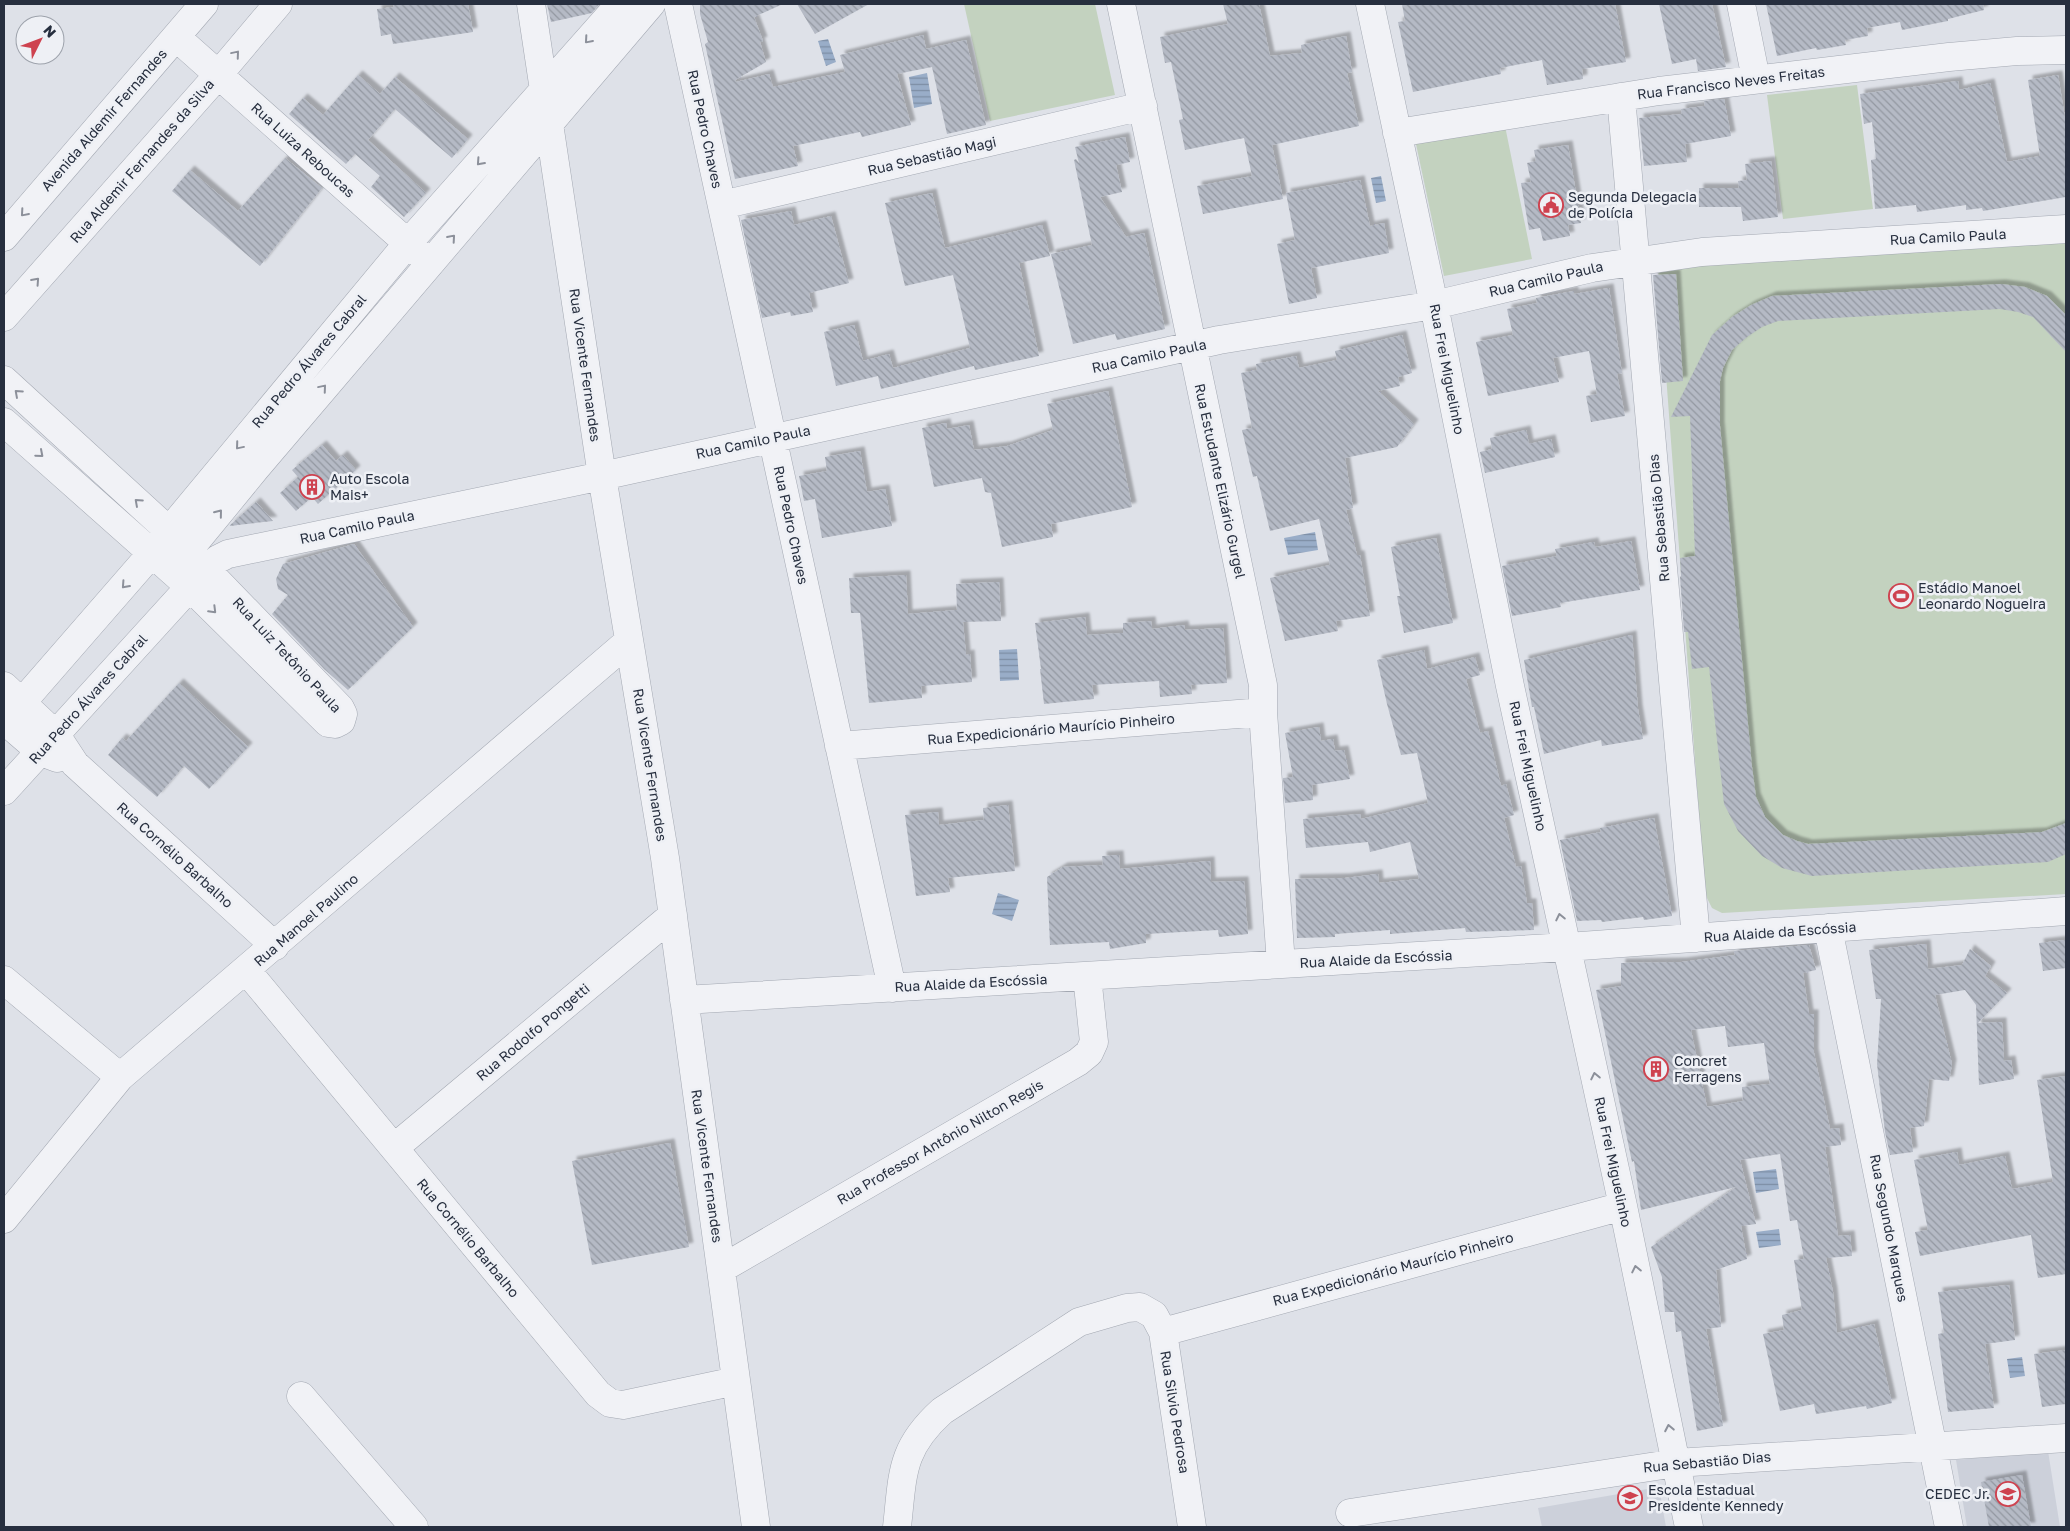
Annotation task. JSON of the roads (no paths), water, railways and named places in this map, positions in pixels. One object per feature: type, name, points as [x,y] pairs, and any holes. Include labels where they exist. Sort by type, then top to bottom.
[{"type":"street","name":"Avenida Aldemir Fernandes","points":[[4,237],[204,4]]},
{"type":"street","name":"Rua Aldemir Fernandes da Silva","points":[[4,317],[218,75],[278,4]]},
{"type":"street","name":"Rua Vicente Fernandes","points":[[531,4],[602,476],[673,915],[756,1527]]},
{"type":"street","name":"Rua Pedro Álvares Cabral","points":[[7,710],[152,553],[408,243],[620,4]]},
{"type":"street","name":"Rua Pedro Álvares Cabral","points":[[4,792],[48,743],[195,569],[256,468],[651,4]]},
{"type":"street","name":"Rua Pedro Chaves","points":[[678,4],[892,988]]},
{"type":"street","name":"Rua Estudante Elizário Gurgel","points":[[1121,4],[1263,685],[1263,712],[1281,964]]},
{"type":"street","name":"Rua Frei Miguelinho","points":[[1370,4],[1434,305],[1510,686],[1623,1206],[1689,1527]]},
{"type":"street","points":[[1741,4],[1756,80]]},
{"type":"street","name":"Rua Luiza Reboucas","points":[[176,37],[430,263]]},
{"type":"street","name":"Rua Francisco Neves Freitas","points":[[1397,133],[1621,97],[1756,80],[1949,57],[2066,50]]},
{"type":"street","name":"Rua Sebastião Dias","points":[[1621,97],[1696,938]]},
{"type":"street","name":"Rua Sebastião Magi","points":[[722,205],[1143,106]]},
{"type":"street","name":"Rua Camilo Paula","points":[[241,551],[602,476],[1192,346],[1434,305],[1592,268],[1637,260],[1702,252],[2066,229]]},
{"type":"street","name":"Rua Luiz Tetônio Paula","points":[[4,380],[169,531],[195,569],[328,723],[335,724],[341,721],[343,714],[340,708],[195,569],[152,553],[4,422]]},
{"type":"street","name":"Rua Pedro Álvares Cabral","points":[[195,569],[241,551]]},
{"type":"street","name":"Rua Manoel Paulino","points":[[4,1219],[120,1077],[247,971],[629,641]]},
{"type":"street","name":"Rua Cornélio Barbalho","points":[[7,710],[76,764],[275,946]]},
{"type":"street","name":"Rua Expedicionário Maurício Pinheiro","points":[[839,746],[1263,712]]},
{"type":"street","name":"Rua Alaide da Escóssia","points":[[684,1000],[1567,947],[2066,911]]},
{"type":"street","name":"Rua Rodolfo Pongetti","points":[[394,1148],[673,915]]},
{"type":"street","name":"Rua Segundo Marques","points":[[1828,928],[1949,1527]]},
{"type":"street","name":"Rua Cornélio Barbalho","points":[[247,971],[598,1394],[610,1403],[635,1404],[736,1381]]},
{"type":"street","name":"Rua Professor Antônio Nilton Regis","points":[[721,1269],[1078,1062],[1089,1053],[1094,1042],[1087,976]]},
{"type":"street","points":[[4,980],[120,1077]]},
{"type":"street","name":"Rua Expedicionário Maurício Pinheiro","points":[[1163,1332],[1623,1206]]},
{"type":"street","name":"Rua Silvio Pedrosa","points":[[897,1527],[905,1463],[915,1440],[942,1411],[1079,1322],[1128,1308],[1140,1307],[1154,1314],[1163,1332],[1192,1527]]},
{"type":"street","points":[[301,1396],[414,1527]]},
{"type":"street","name":"Rua Sebastião Dias","points":[[1350,1513],[1676,1463],[2066,1438]]},
{"type":"water","points":[[828,39],[836,62],[826,66],[818,41]]},
{"type":"water","points":[[927,73],[932,104],[914,108],[909,77]]},
{"type":"water","points":[[1381,176],[1386,201],[1376,203],[1371,178]]},
{"type":"water","points":[[1315,532],[1318,550],[1288,555],[1284,538]]},
{"type":"water","points":[[1017,649],[1019,680],[1000,681],[999,650]]},
{"type":"water","points":[[998,893],[1019,900],[1012,921],[992,914]]},
{"type":"water","points":[[1776,1169],[1779,1189],[1756,1193],[1753,1172]]},
{"type":"water","points":[[1779,1229],[1781,1245],[1759,1248],[1756,1232]]},
{"type":"water","points":[[2022,1357],[2025,1376],[2010,1378],[2007,1359]]},
{"type":"place","name":"Segunda Delegacia de Polícia","points":[[1551,205]]},
{"type":"place","name":"Auto Escola Mais+","points":[[312,487]]},
{"type":"place","name":"Estádio Manoel Leonardo Nogueira","points":[[1901,596]]},
{"type":"place","name":"Concret Ferragens","points":[[1656,1069]]},
{"type":"place","name":"CEDEC Jr.","points":[[2008,1494]]},
{"type":"place","name":"Escola Estadual Presidente Kennedy","points":[[1630,1498]]}]
